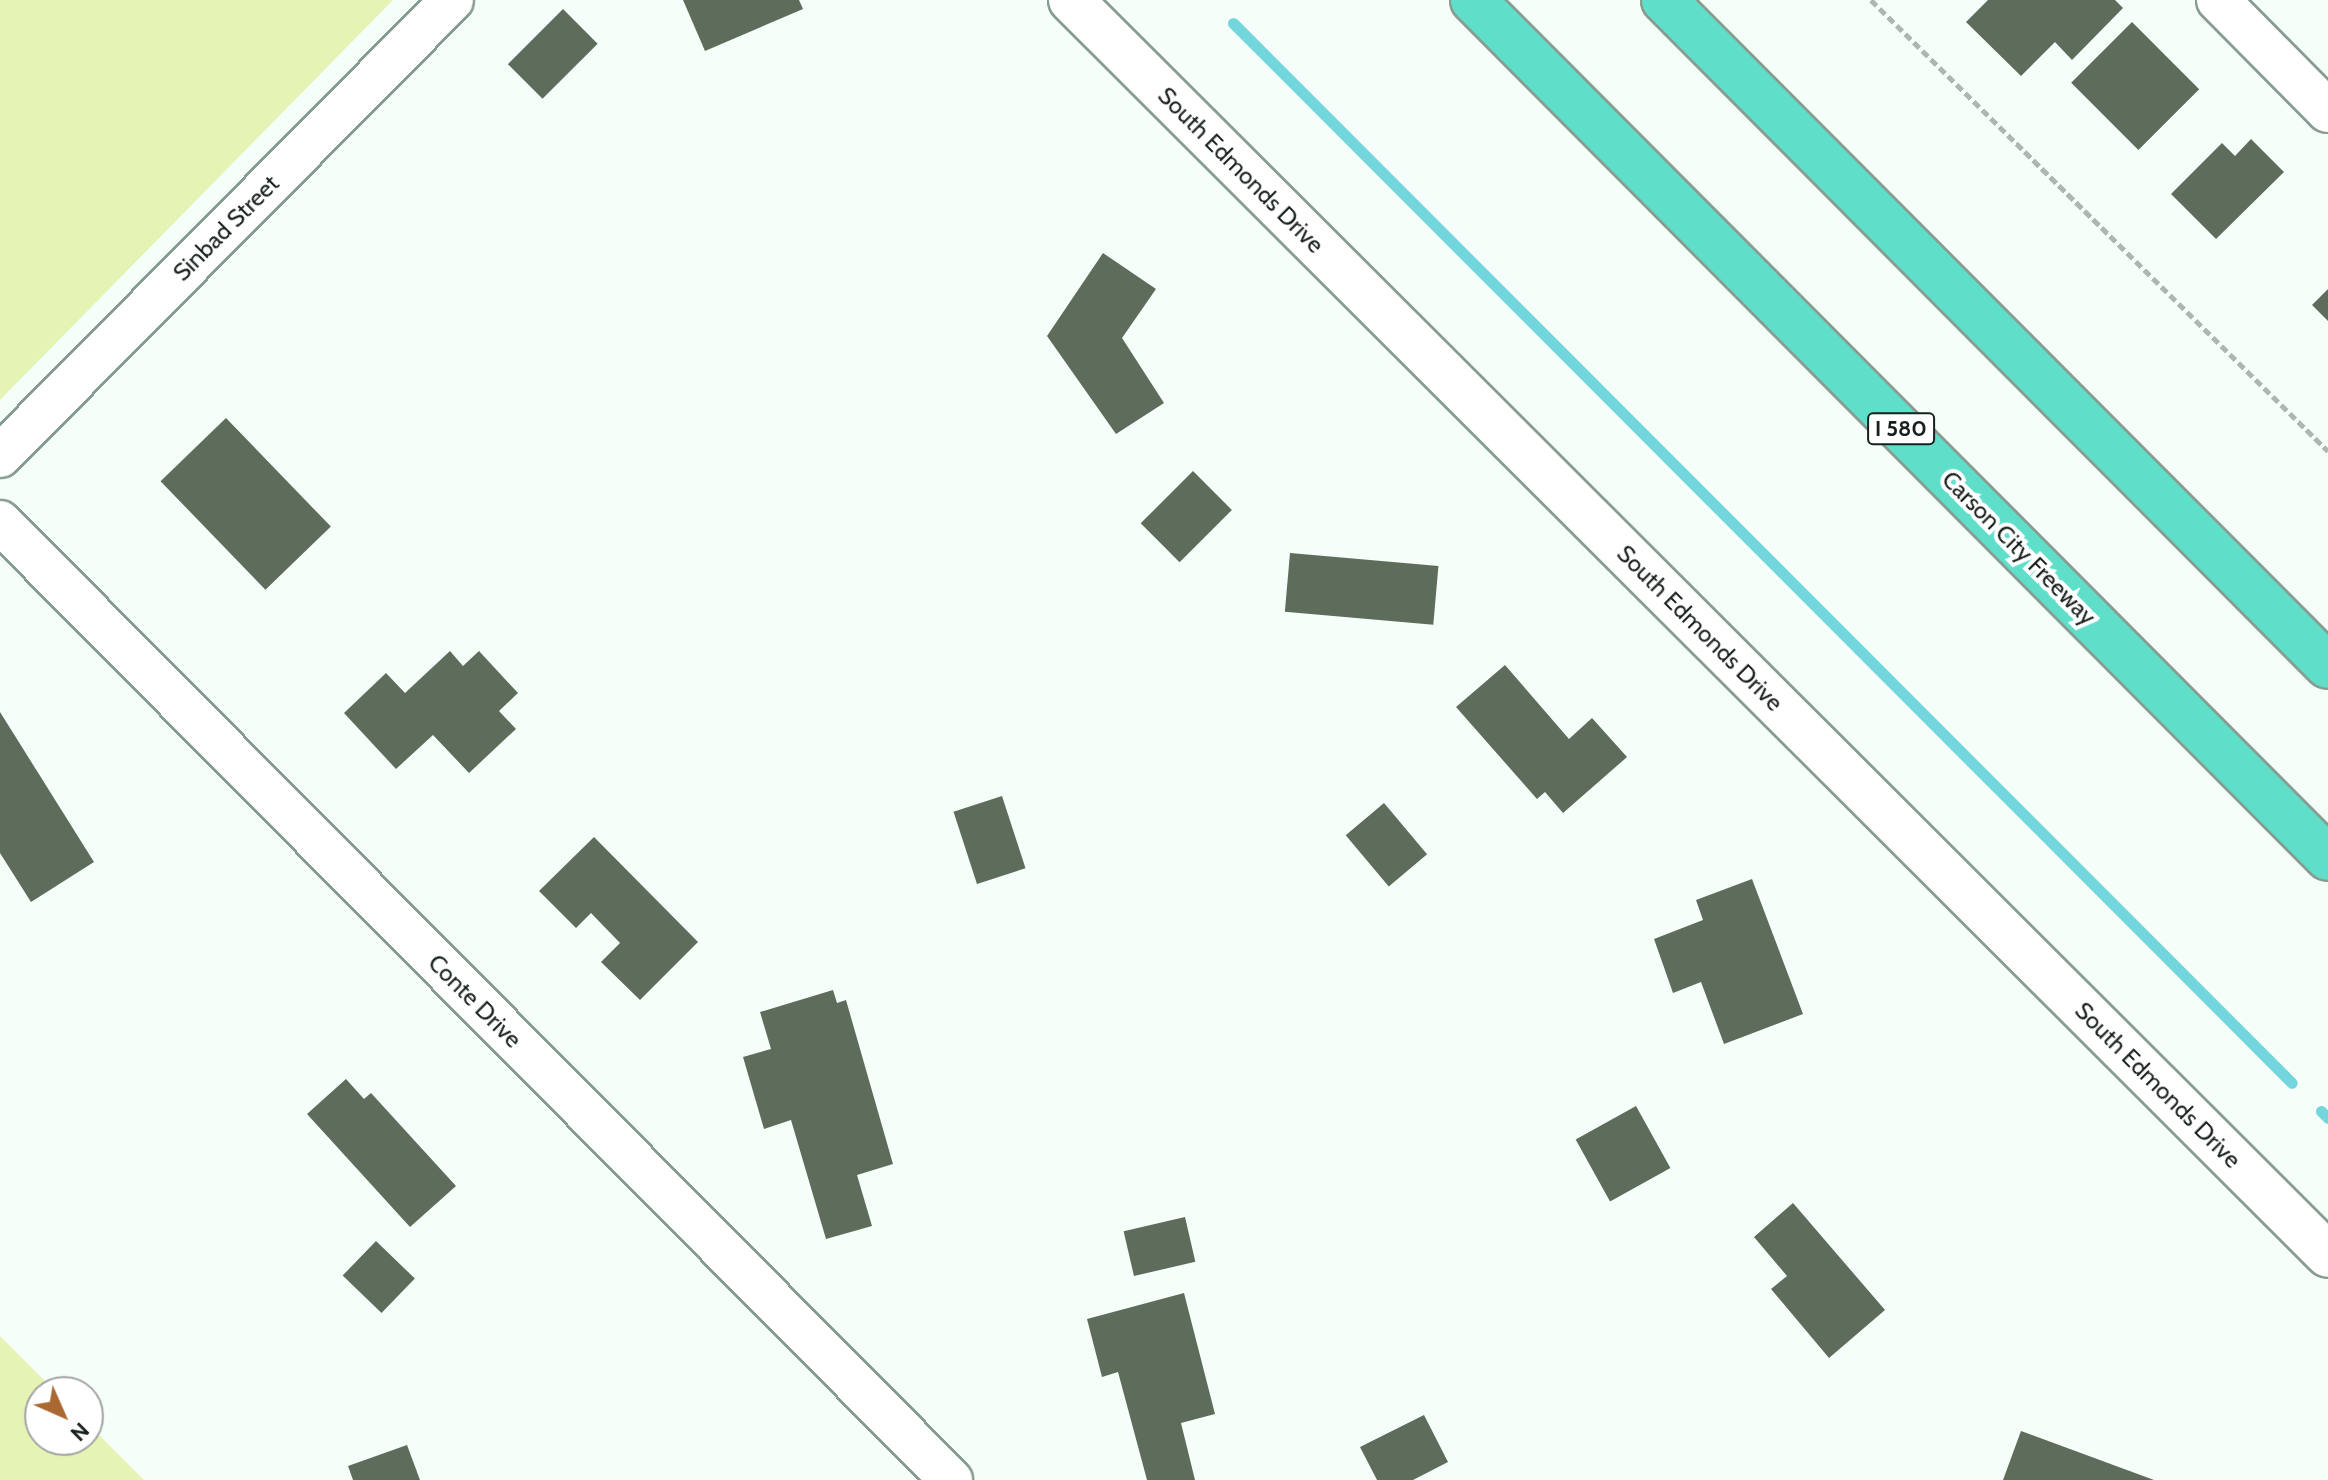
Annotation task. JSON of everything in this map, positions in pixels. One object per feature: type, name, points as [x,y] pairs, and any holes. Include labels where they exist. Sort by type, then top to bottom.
[{"type":"highway","name":"Carson City Freeway","points":[[1473,0],[2328,858]]},
{"type":"highway","points":[[1664,0],[2328,666]]},
{"type":"street","name":"Sinbad Street","points":[[0,456],[452,0]]},
{"type":"street","name":"South Edmonds Drive","points":[[1071,0],[2328,1255]]},
{"type":"street","points":[[2218,0],[2328,111]]},
{"type":"street","name":"Conte Drive","points":[[0,522],[951,1480]]},
{"type":"path","points":[[1871,0],[2328,451]]},
{"type":"green space","points":[[0,0],[393,0],[0,400]]},
{"type":"green space","points":[[0,1336],[40,1376],[24,1376],[24,1456],[104,1456],[104,1440],[144,1480],[0,1480]]},
{"type":"building","points":[[683,0],[799,0],[803,9],[705,51]]},
{"type":"building","points":[[1988,0],[2115,0],[2123,8],[2072,60],[2055,42],[2021,76],[1966,22]]},
{"type":"building","points":[[563,9],[598,44],[542,99],[508,64]]},
{"type":"building","points":[[2132,22],[2199,89],[2138,150],[2071,83]]},
{"type":"building","points":[[2251,139],[2284,172],[2216,239],[2171,194],[2222,143],[2235,156]]},
{"type":"building","points":[[1103,253],[1156,289],[1122,338],[1164,403],[1116,434],[1047,336]]},
{"type":"building","points":[[2328,289],[2328,321],[2312,305]]},
{"type":"building","points":[[226,418],[331,527],[265,590],[161,481]]},
{"type":"building","points":[[1193,471],[1232,510],[1180,562],[1141,523]]},
{"type":"building","points":[[1290,553],[1438,566],[1433,625],[1285,612]]},
{"type":"building","points":[[450,651],[463,666],[479,651],[518,693],[499,711],[516,729],[469,773],[433,735],[396,769],[344,713],[386,673],[405,693]]},
{"type":"building","points":[[1505,665],[1569,739],[1592,718],[1627,757],[1563,813],[1545,792],[1537,799],[1456,707]]},
{"type":"building","points":[[0,712],[94,862],[31,902],[0,853]]},
{"type":"building","points":[[1002,796],[1025,868],[977,884],[953,812]]},
{"type":"building","points":[[1384,803],[1427,854],[1389,886],[1346,835]]},
{"type":"building","points":[[594,837],[698,942],[640,1000],[601,962],[620,943],[591,913],[576,928],[539,891]]},
{"type":"building","points":[[1752,879],[1803,1014],[1724,1044],[1701,982],[1673,993],[1654,939],[1703,920],[1696,900]]},
{"type":"building","points":[[833,990],[837,1003],[846,1000],[893,1164],[857,1175],[872,1226],[826,1239],[791,1120],[764,1129],[743,1057],[771,1049],[760,1012]]},
{"type":"building","points":[[346,1079],[364,1099],[371,1093],[456,1186],[410,1227],[307,1114]]},
{"type":"building","points":[[1636,1106],[1670,1168],[1610,1202],[1576,1139]]},
{"type":"building","points":[[1793,1203],[1885,1310],[1829,1358],[1771,1289],[1787,1276],[1754,1237]]},
{"type":"building","points":[[1185,1217],[1195,1262],[1134,1276],[1124,1231]]},
{"type":"building","points":[[376,1241],[415,1279],[382,1313],[343,1276]]},
{"type":"building","points":[[1184,1293],[1215,1414],[1181,1423],[1195,1480],[1147,1480],[1118,1372],[1102,1377],[1087,1319]]},
{"type":"building","points":[[1424,1415],[1448,1462],[1413,1480],[1377,1480],[1360,1447]]},
{"type":"building","points":[[2021,1431],[2154,1480],[2003,1480]]},
{"type":"building","points":[[407,1445],[420,1480],[353,1480],[348,1466]]},
{"type":"waterway","points":[[1233,23],[2292,1083]]},
{"type":"waterway","points":[[2321,1111],[2328,1118]]}]
